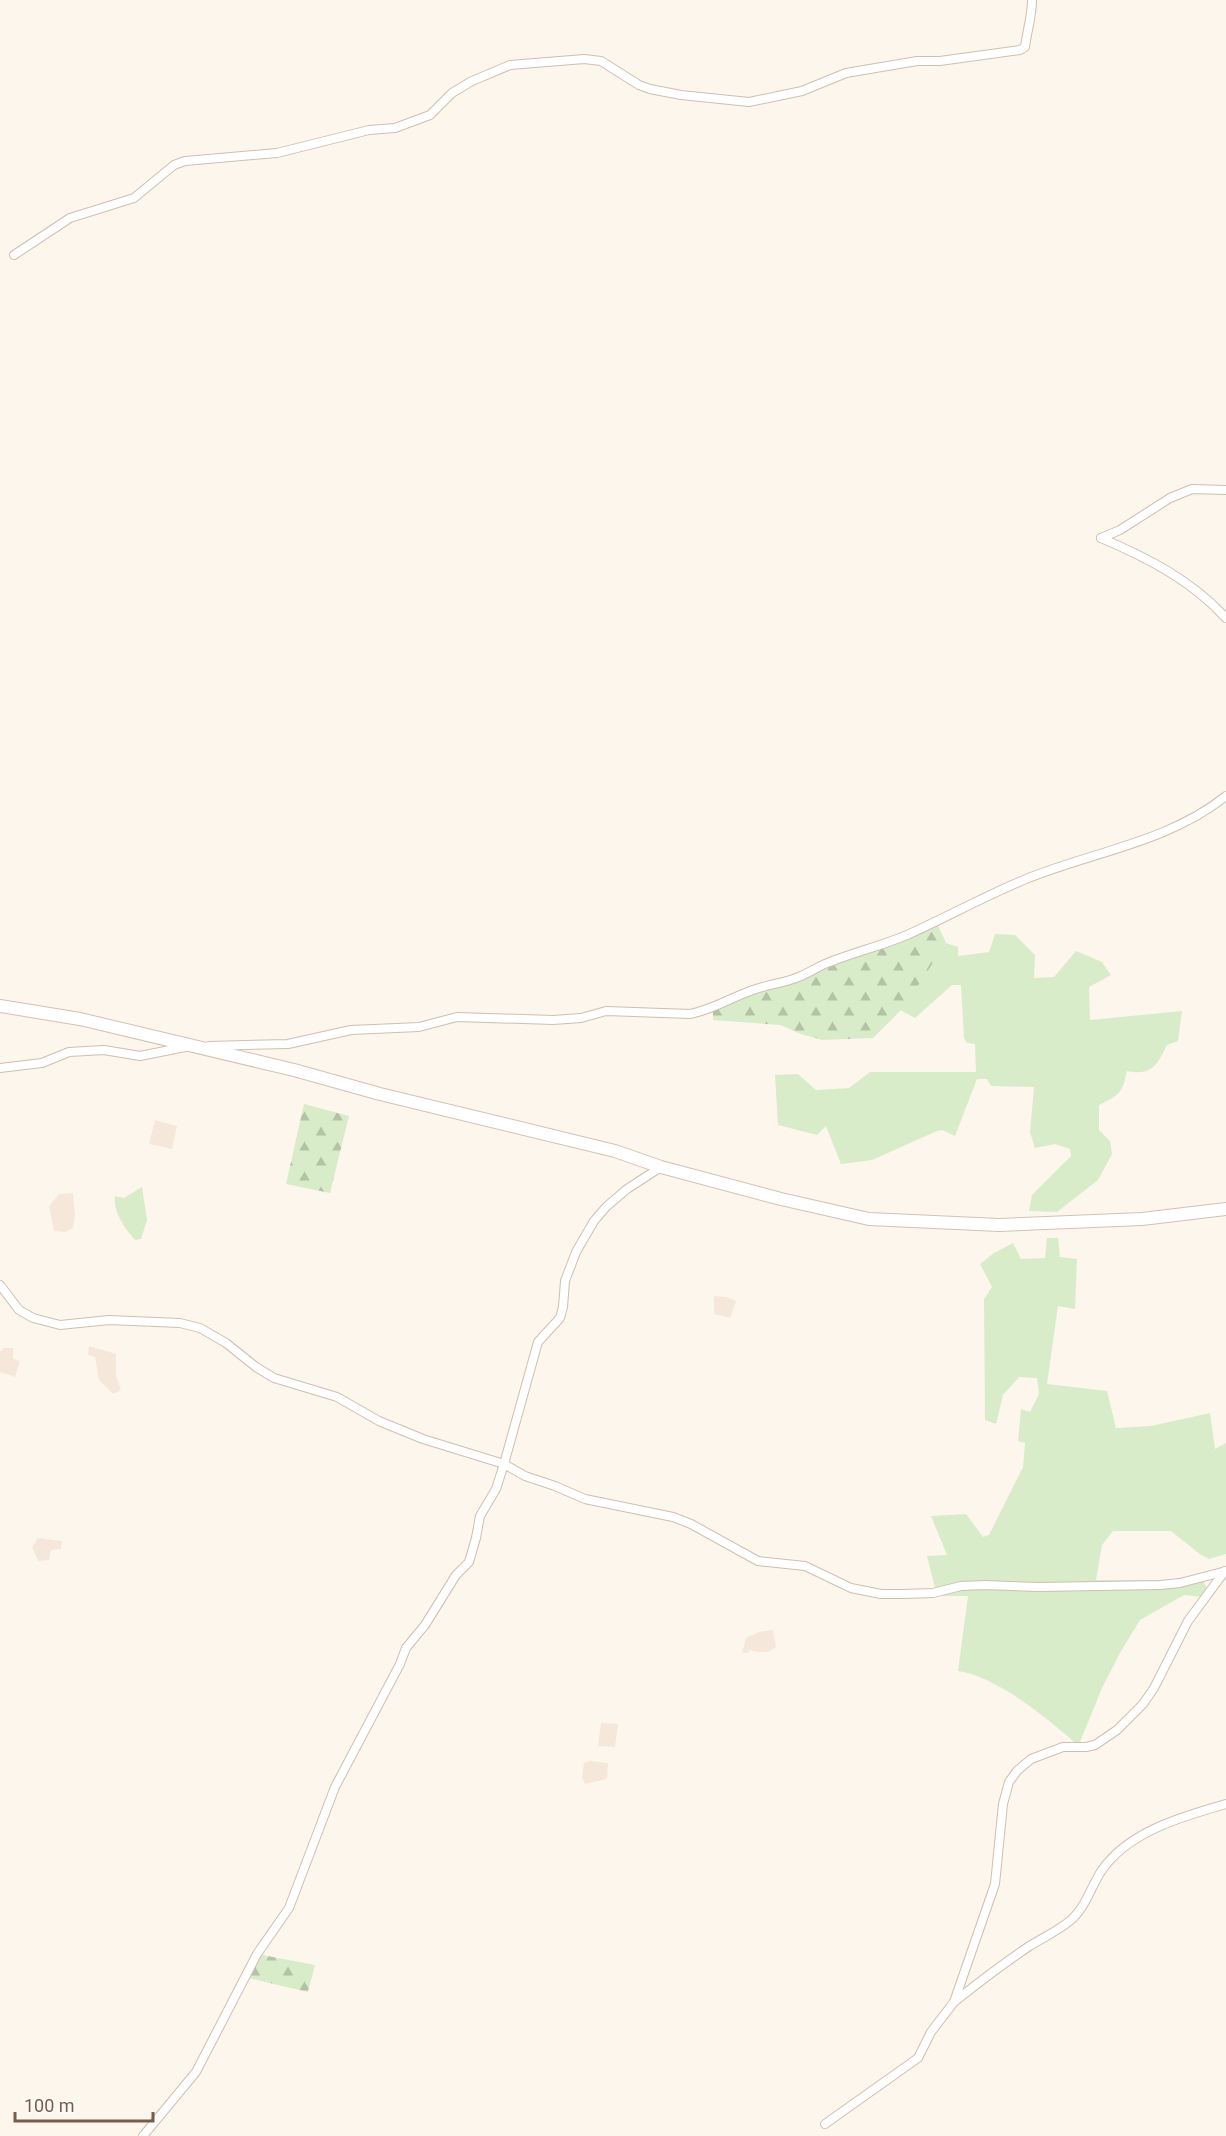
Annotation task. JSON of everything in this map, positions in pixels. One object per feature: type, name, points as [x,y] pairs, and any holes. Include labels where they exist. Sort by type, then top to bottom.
[{"type":"street","points":[[14,255],[70,218],[134,198],[174,165],[185,161],[277,153],[369,129],[395,128],[430,115],[452,93],[472,81],[510,65],[584,59],[601,61],[639,85],[650,89],[681,95],[749,102],[802,91],[846,73],[918,61],[940,62],[1020,50],[1025,47],[1032,13],[1032,0]]},
{"type":"street","points":[[1226,490],[1192,489],[1170,498],[1120,530],[1101,538],[1169,570],[1226,618]]},
{"type":"street","points":[[0,1068],[42,1063],[69,1052],[104,1050],[140,1056],[189,1046],[288,1044],[351,1030],[419,1027],[457,1017],[553,1020],[581,1018],[606,1011],[690,1014],[702,1012],[750,991],[801,977],[827,963],[897,939],[967,904],[1051,869],[1171,829],[1200,814],[1226,796]]},
{"type":"street","points":[[0,1006],[80,1019],[294,1070],[380,1094],[615,1151],[661,1167],[792,1202],[869,1219],[986,1225],[1100,1222],[1226,1209]]},
{"type":"street","points":[[143,2136],[196,2072],[257,1954],[271,1930],[289,1908],[335,1787],[400,1664],[406,1648],[425,1625],[456,1575],[469,1562],[480,1516],[496,1490],[538,1342],[560,1318],[565,1281],[576,1252],[594,1221],[606,1207],[627,1189],[661,1167]]},
{"type":"street","points":[[0,1285],[19,1310],[33,1318],[60,1325],[109,1320],[180,1323],[200,1328],[226,1343],[274,1378],[337,1397],[378,1421],[423,1439],[504,1464],[525,1476],[576,1496],[682,1521],[758,1561],[805,1566],[840,1584],[881,1594],[933,1593],[961,1586],[985,1585],[1038,1587],[1160,1585],[1179,1583],[1226,1571]]},
{"type":"street","points":[[954,2002],[995,1884],[1003,1804],[1009,1782],[1017,1771],[1032,1759],[1062,1747],[1095,1745],[1117,1730],[1143,1704],[1154,1688],[1188,1621],[1226,1571]]},
{"type":"street","points":[[825,2124],[918,2058],[931,2032],[954,2002],[1028,1948],[1069,1922],[1079,1912],[1103,1869],[1116,1855],[1130,1844],[1171,1821],[1226,1804]]},
{"type":"shaded area","points":[[155,1120],[177,1126],[172,1149],[149,1144]]},
{"type":"shaded area","points":[[73,1193],[75,1216],[73,1228],[65,1232],[54,1231],[49,1206],[59,1194]]},
{"type":"shaded area","points":[[714,1296],[727,1297],[736,1301],[730,1318],[714,1314]]},
{"type":"shaded area","points":[[89,1346],[116,1354],[116,1376],[121,1390],[113,1394],[99,1380],[95,1357],[88,1355]]},
{"type":"shaded area","points":[[4,1348],[13,1348],[13,1359],[20,1361],[15,1377],[0,1372],[0,1352]]},
{"type":"shaded area","points":[[38,1538],[62,1541],[61,1549],[51,1550],[49,1560],[38,1561],[32,1547]]},
{"type":"shaded area","points":[[773,1630],[776,1647],[768,1652],[750,1650],[748,1653],[742,1653],[746,1638],[759,1632]]},
{"type":"shaded area","points":[[601,1723],[618,1724],[615,1747],[598,1746]]},
{"type":"shaded area","points":[[590,1761],[608,1763],[607,1779],[585,1784],[582,1777],[584,1763]]},
{"type":"green space","points":[[936,921],[946,943],[904,1007],[873,1038],[822,1040],[780,1025],[713,1020],[713,1006]]},
{"type":"green space","points":[[995,934],[1015,935],[1035,955],[1034,978],[1054,977],[1076,951],[1102,962],[1111,975],[1089,987],[1090,1020],[1182,1011],[1178,1041],[1167,1045],[1157,1063],[1148,1070],[1127,1071],[1119,1092],[1112,1099],[1099,1105],[1099,1130],[1110,1141],[1112,1154],[1098,1180],[1057,1212],[1029,1211],[1032,1195],[1071,1156],[1070,1149],[1055,1144],[1035,1148],[1030,1132],[1034,1087],[991,1086],[987,1079],[977,1079],[955,1136],[942,1130],[937,1131],[872,1160],[841,1164],[826,1126],[817,1135],[778,1125],[775,1075],[798,1074],[816,1090],[849,1088],[870,1072],[976,1072],[975,1044],[967,1043],[964,1038],[961,985],[952,985],[915,1018],[900,1010],[946,943],[958,947],[958,956],[989,952]]},
{"type":"green space","points":[[304,1104],[349,1116],[330,1193],[286,1184]]},
{"type":"green space","points":[[142,1187],[147,1220],[141,1239],[135,1240],[118,1214],[115,1196],[124,1198]]},
{"type":"green space","points":[[1047,1238],[1058,1238],[1060,1257],[1077,1259],[1075,1309],[1058,1306],[1047,1384],[1107,1391],[1116,1428],[1151,1426],[1210,1413],[1215,1449],[1226,1443],[1226,1554],[1209,1559],[1171,1531],[1113,1531],[1102,1545],[1096,1580],[1171,1580],[1200,1575],[1208,1590],[1203,1597],[1184,1595],[1140,1620],[1102,1688],[1080,1742],[1074,1742],[1035,1710],[1004,1689],[972,1674],[958,1671],[968,1596],[937,1596],[927,1556],[947,1555],[931,1516],[966,1514],[983,1537],[989,1535],[1023,1467],[1025,1443],[1018,1441],[1021,1409],[1030,1412],[1039,1394],[1037,1378],[1019,1377],[1003,1395],[996,1424],[985,1420],[984,1299],[992,1287],[980,1264],[1013,1243],[1021,1259],[1045,1258]]},
{"type":"green space","points":[[257,1954],[315,1965],[308,1992],[244,1977]]}]
